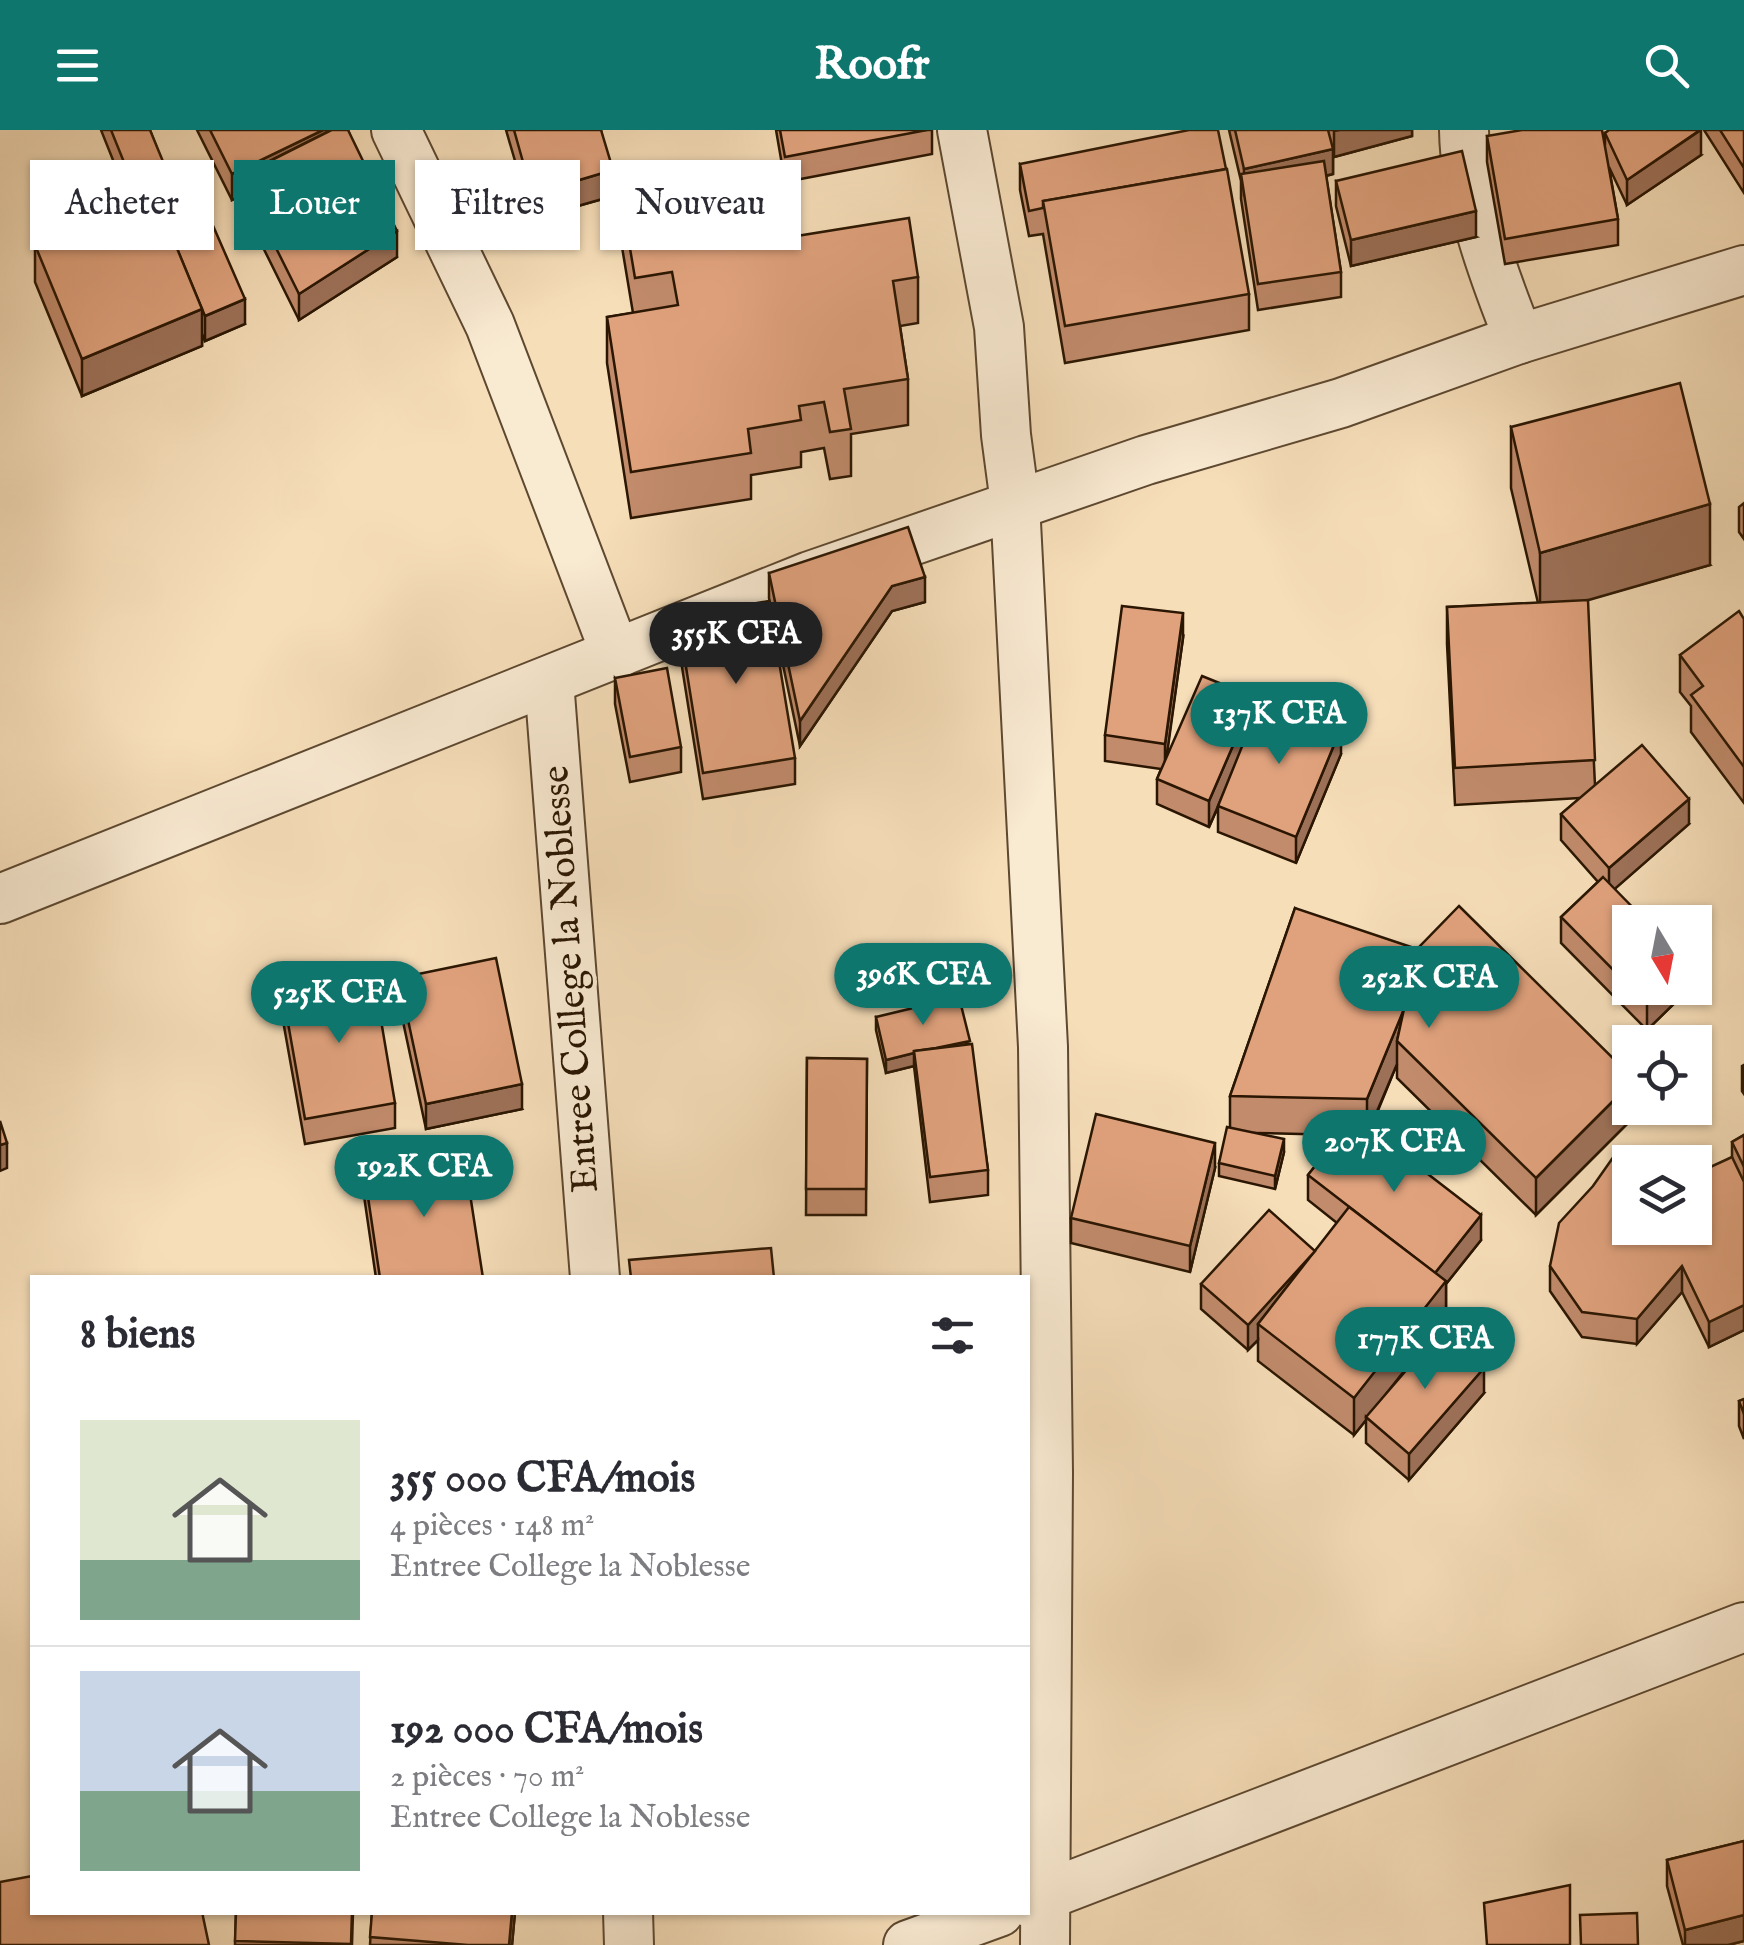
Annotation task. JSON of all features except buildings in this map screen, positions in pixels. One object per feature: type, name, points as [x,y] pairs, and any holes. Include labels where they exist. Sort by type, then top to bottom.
[{"type":"street","points":[[396,130],[490,324],[616,655]]},
{"type":"street","points":[[962,130],[999,327],[1006,434],[1016,503],[1043,1047],[1048,1473],[1036,1899],[1045,1945]]},
{"type":"street","points":[[1464,130],[1464,156],[1494,275],[1520,339]]},
{"type":"street","points":[[0,899],[810,576],[1146,460],[1341,403],[1520,339],[1744,270]]},
{"type":"street","name":"Entree College la Noblesse","points":[[548,680],[595,1275]]},
{"type":"street","points":[[1036,1899],[1744,1627]]},
{"type":"street","points":[[628,1915],[629,1945]]},
{"type":"street","points":[[908,1945],[991,1915]]}]
